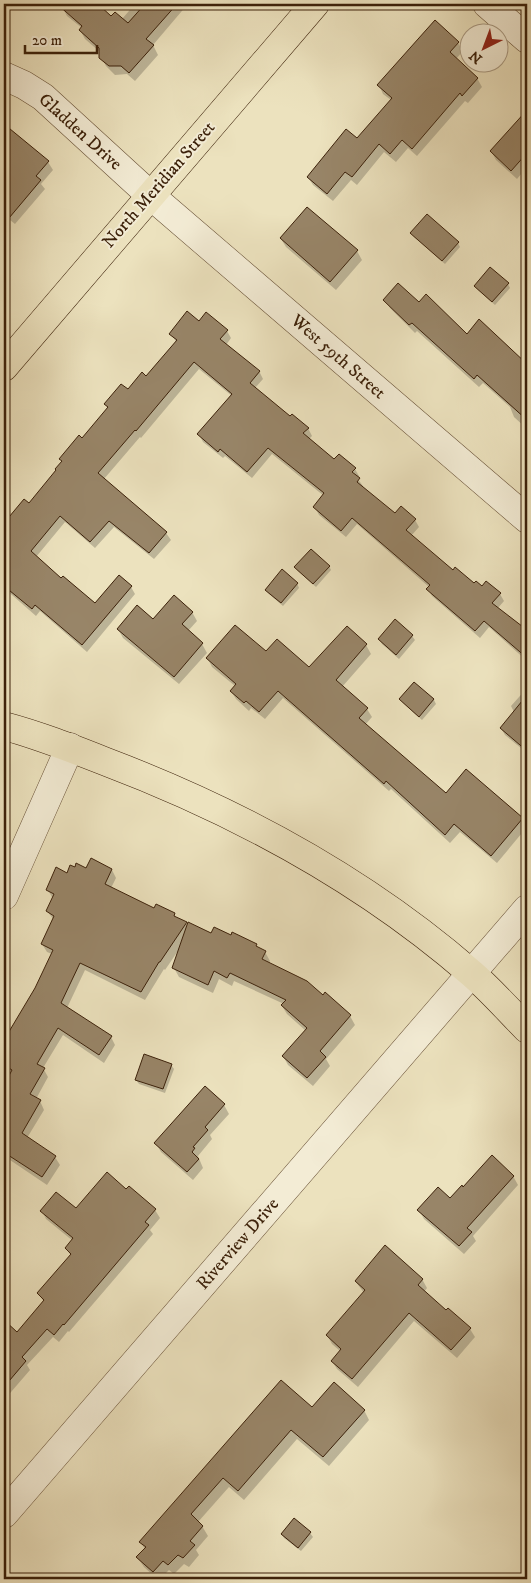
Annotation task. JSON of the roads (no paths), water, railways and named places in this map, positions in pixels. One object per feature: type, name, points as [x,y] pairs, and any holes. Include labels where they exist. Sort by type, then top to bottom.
[{"type":"main road","name":"North Meridian Street","points":[[4,368],[315,4]]},
{"type":"main road","points":[[4,726],[70,747],[172,788],[236,818],[285,844],[389,909],[472,973],[527,1029]]},
{"type":"street","points":[[487,4],[527,38]]},
{"type":"street","name":"Gladden Drive","points":[[4,76],[24,85],[43,97],[150,196]]},
{"type":"street","name":"West 59th Street","points":[[150,196],[527,518]]},
{"type":"street","points":[[4,896],[70,747]]},
{"type":"street","name":"Riverview Drive","points":[[4,1514],[527,908]]}]
